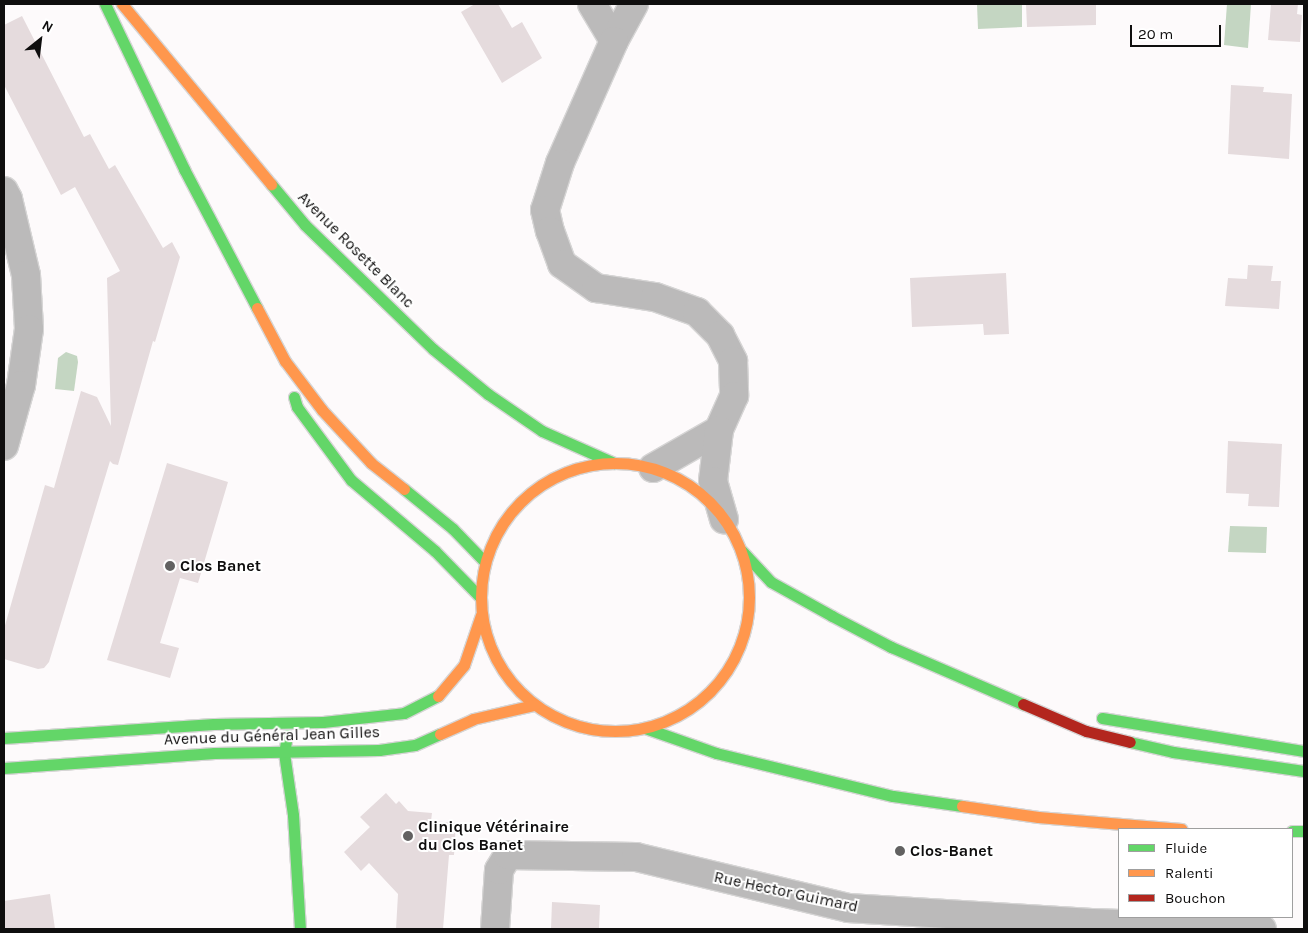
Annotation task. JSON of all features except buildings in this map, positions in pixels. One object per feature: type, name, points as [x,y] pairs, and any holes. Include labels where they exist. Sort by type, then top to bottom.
[{"type":"main road","points":[[104,4],[184,169],[285,360],[322,410],[371,463],[453,529],[485,562]]},
{"type":"main road","name":"Avenue Rosette Blanc","points":[[122,4],[305,225],[433,349],[488,394],[542,431],[614,463]]},
{"type":"main road","points":[[285,360],[297,407],[351,480],[435,551],[480,597]]},
{"type":"main road","points":[[741,549],[748,581],[748,614],[741,646],[725,675],[703,699],[676,717],[645,728],[616,731],[587,729],[560,719],[534,705],[509,680],[491,649],[481,615],[480,597],[485,562],[498,529],[520,502],[547,481],[580,467],[614,463],[653,468],[680,480],[704,497],[724,519],[741,549],[771,582],[891,647],[1055,716],[1086,731],[1173,752],[1304,771]]},
{"type":"main road","name":"Avenue du Général Jean Gilles","points":[[4,738],[214,724],[323,722],[404,713],[417,709],[439,696],[464,665],[481,615]]},
{"type":"main road","name":"Avenue du Général Jean Gilles","points":[[4,768],[214,753],[379,750],[415,745],[473,719],[534,705]]},
{"type":"main road","points":[[1055,716],[1088,716],[1304,750]]},
{"type":"main road","points":[[300,929],[293,815],[284,753],[287,735],[323,722]]},
{"type":"main road","points":[[645,728],[716,753],[893,796],[1038,817],[1168,828]]},
{"type":"street","points":[[592,4],[614,41]]},
{"type":"street","points":[[634,4],[614,41],[560,163],[545,210],[550,231],[562,264],[596,288],[655,297],[697,312],[720,336],[733,361],[734,396],[719,430],[714,481],[724,519]]},
{"type":"street","points":[[4,191],[8,199],[26,275],[29,329],[21,385],[4,446]]},
{"type":"street","points":[[653,468],[719,430]]},
{"type":"street","name":"Rue Hector Guimard","points":[[495,929],[499,870],[508,856],[636,857],[847,918],[1120,927],[1262,929]]},
{"type":"shaded area","points":[[977,4],[1022,4],[1022,27],[978,29]]},
{"type":"shaded area","points":[[1227,4],[1251,4],[1248,48],[1224,45]]},
{"type":"shaded area","points":[[66,352],[77,356],[78,362],[74,391],[55,389],[58,358]]},
{"type":"shaded area","points":[[1230,526],[1267,527],[1266,553],[1228,552]]},
{"type":"traffic: fast","points":[[105,4],[184,169],[257,308]]},
{"type":"traffic: fast","points":[[271,184],[305,225],[433,349],[488,394],[542,431],[614,463]]},
{"type":"traffic: fast","points":[[294,397],[297,407],[351,480],[435,551],[480,597]]},
{"type":"traffic: fast","points":[[404,489],[453,529],[485,562]]},
{"type":"traffic: fast","points":[[742,551],[771,582],[832,616],[891,647],[1023,704]]},
{"type":"traffic: fast","points":[[4,738],[214,724],[323,722],[404,713],[438,696]]},
{"type":"traffic: fast","points":[[1102,718],[1304,751]]},
{"type":"traffic: fast","points":[[645,728],[716,753],[893,796],[962,806]]},
{"type":"traffic: fast","points":[[4,768],[214,753],[379,750],[415,745],[440,734]]},
{"type":"traffic: fast","points":[[287,735],[284,753],[293,815],[300,929]]},
{"type":"traffic: fast","points":[[1130,742],[1173,752],[1304,771]]},
{"type":"traffic: fast","points":[[1293,831],[1304,831]]},
{"type":"traffic: slow","points":[[122,4],[271,184]]},
{"type":"traffic: slow","points":[[257,308],[285,361],[322,410],[371,463],[404,489]]},
{"type":"traffic: slow","points":[[615,463],[641,466],[666,473],[689,486],[710,502],[726,523],[739,546],[746,571],[749,597],[746,623],[739,648],[726,671],[710,692],[689,708],[666,721],[641,728],[615,731],[589,728],[564,721],[541,708],[520,692],[504,671],[491,648],[484,623],[481,597],[484,571],[491,546],[504,523],[520,502],[541,486],[564,473],[589,466],[615,463]]},
{"type":"traffic: slow","points":[[438,696],[464,665],[481,615]]},
{"type":"traffic: slow","points":[[440,734],[473,719],[534,705]]},
{"type":"traffic: slow","points":[[962,806],[1038,817],[1169,828]]},
{"type":"traffic: jam","points":[[1023,704],[1086,731],[1130,742]]},
{"type":"place","name":"Clos Banet","points":[[170,566]]},
{"type":"place","name":"Clinique Vétérinaire du Clos Banet","points":[[408,836]]},
{"type":"place","name":"Clos-Banet","points":[[900,851]]}]
